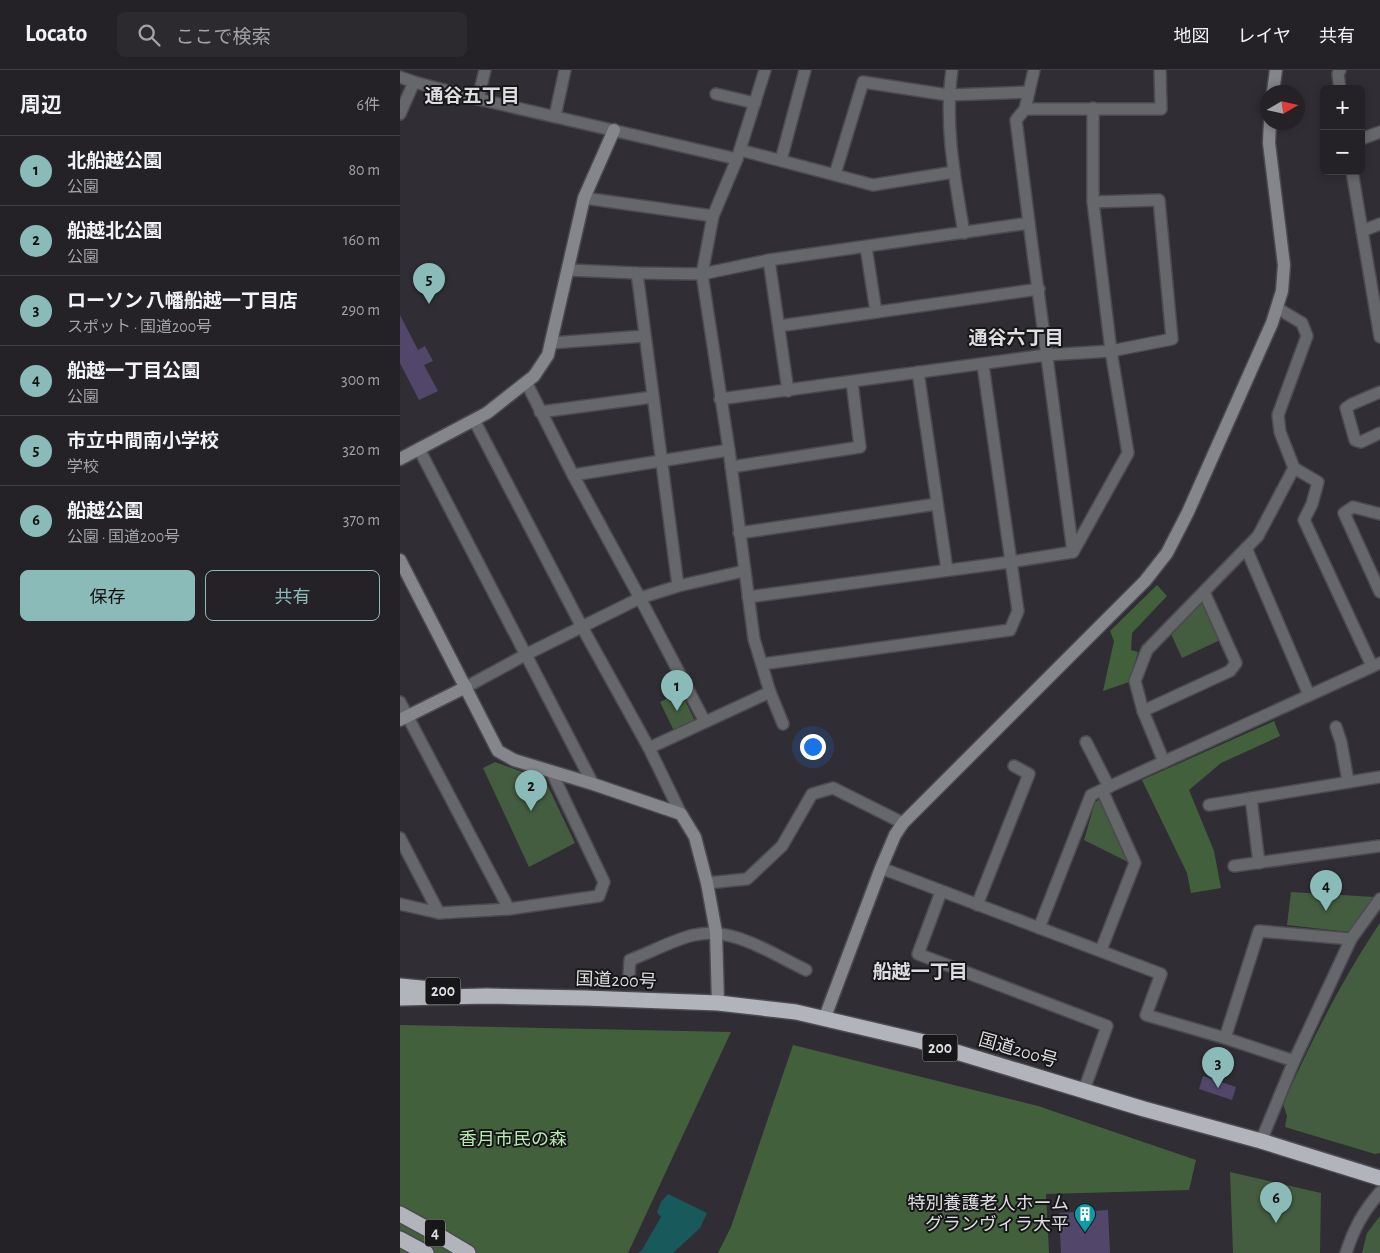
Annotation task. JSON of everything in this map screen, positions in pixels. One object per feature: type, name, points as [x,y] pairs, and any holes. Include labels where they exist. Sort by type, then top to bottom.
[{"type":"highway","name":"国道200号","points":[[400,986],[487,996]]},
{"type":"highway","name":"国道200号","points":[[400,998],[487,996],[718,1003],[796,1012],[920,1041],[1380,1178]]},
{"type":"highway","name":"4","points":[[400,1214],[431,1230],[468,1253]]},
{"type":"highway","name":"4","points":[[400,1239],[426,1253]]},
{"type":"street","points":[[478,99],[485,70]]},
{"type":"street","points":[[555,116],[565,70]]},
{"type":"street","points":[[765,70],[739,154],[713,216],[702,274],[754,639],[770,692],[783,724]]},
{"type":"street","points":[[781,160],[805,70]]},
{"type":"street","points":[[952,70],[948,95],[954,172],[964,234]]},
{"type":"street","points":[[1034,70],[1025,108],[1016,120],[1073,552]]},
{"type":"street","points":[[1025,108],[1161,109],[1160,70]]},
{"type":"street","points":[[1274,85],[1276,70]]},
{"type":"street","points":[[1339,85],[1338,74],[1340,70]]},
{"type":"street","points":[[400,114],[408,77],[478,99],[614,130],[739,154],[781,160],[873,185],[954,172]]},
{"type":"street","points":[[835,174],[863,82],[948,95],[1029,92]]},
{"type":"street","points":[[716,94],[755,103]]},
{"type":"street","points":[[1073,552],[1128,453],[1111,351],[1093,202],[1093,108]]},
{"type":"street","points":[[400,459],[488,413],[534,376],[548,355],[584,198],[614,130]]},
{"type":"street","points":[[825,1018],[881,868],[903,823],[1145,580],[1167,553],[1192,503],[1272,323],[1282,291],[1284,266],[1269,144],[1270,130]]},
{"type":"street","points":[[1365,138],[1380,132]]},
{"type":"street","points":[[1353,175],[1378,311],[1380,336]]},
{"type":"street","points":[[584,198],[713,216]]},
{"type":"street","points":[[720,399],[1046,355],[1111,351],[1172,339],[1159,200],[1093,202]]},
{"type":"street","points":[[568,270],[702,274],[769,260],[964,234],[1029,223]]},
{"type":"street","points":[[1362,231],[1380,224]]},
{"type":"street","points":[[866,247],[876,312]]},
{"type":"street","points":[[769,260],[788,391]]},
{"type":"street","points":[[637,273],[678,586]]},
{"type":"street","points":[[779,326],[1039,289]]},
{"type":"street","points":[[1039,928],[1091,795],[1376,664],[1304,520],[1312,504],[1318,482],[1294,468],[1280,432],[1278,415],[1307,336],[1302,323],[1277,308]]},
{"type":"street","points":[[551,344],[645,336]]},
{"type":"street","points":[[762,664],[1010,630],[1018,611],[983,365]]},
{"type":"street","points":[[918,372],[948,570]]},
{"type":"street","points":[[526,382],[573,475],[705,722]]},
{"type":"street","points":[[731,467],[860,447],[852,382]]},
{"type":"street","points":[[1380,392],[1346,408],[1356,440],[1361,442],[1380,434]]},
{"type":"street","points":[[540,412],[653,397]]},
{"type":"street","points":[[474,420],[582,627],[649,748],[681,814],[695,837],[707,883],[716,932],[718,1003]]},
{"type":"street","points":[[419,449],[593,784]]},
{"type":"street","points":[[573,475],[728,450]]},
{"type":"street","points":[[1164,762],[1143,711],[1135,681],[1146,650],[1258,536],[1294,468]]},
{"type":"street","points":[[739,533],[937,504]]},
{"type":"street","points":[[1380,514],[1352,507],[1344,513],[1380,592]]},
{"type":"street","points":[[1246,548],[1309,695]]},
{"type":"street","points":[[748,597],[1073,552]]},
{"type":"street","points":[[400,560],[498,751],[514,760],[681,814]]},
{"type":"street","points":[[404,719],[525,655],[640,598],[678,586],[744,571]]},
{"type":"street","points":[[1143,711],[1228,673],[1236,662],[1204,592]]},
{"type":"street","points":[[649,748],[770,692]]},
{"type":"street","points":[[400,702],[404,719],[509,909]]},
{"type":"street","points":[[1336,728],[1348,781]]},
{"type":"street","points":[[1086,742],[1135,863],[1100,950]]},
{"type":"street","points":[[977,905],[1029,774],[1014,766]]},
{"type":"street","points":[[400,904],[438,913],[509,909],[599,896],[604,882],[551,771]]},
{"type":"street","points":[[1209,805],[1380,777]]},
{"type":"street","points":[[707,883],[747,879],[782,846],[812,794],[833,788],[903,823]]},
{"type":"street","points":[[1251,798],[1259,863]]},
{"type":"street","points":[[400,838],[438,913]]},
{"type":"street","points":[[1234,866],[1380,846]]},
{"type":"street","points":[[881,868],[1161,974],[1146,1015],[1294,1061]]},
{"type":"street","points":[[941,892],[918,954],[1107,1026],[1084,1090]]},
{"type":"street","points":[[1261,1141],[1294,1061],[1351,939],[1380,899]]},
{"type":"street","points":[[1225,1038],[1260,931],[1351,939]]},
{"type":"street","points":[[629,975],[630,960],[694,935],[716,932],[735,936],[806,970]]},
{"type":"street","points":[[1346,1253],[1352,1232],[1366,1208],[1380,1192]]},
{"type":"green space","points":[[1157,585],[1167,596],[1132,633],[1131,650],[1138,652],[1129,682],[1103,691],[1114,641],[1110,631]]},
{"type":"green space","points":[[1203,602],[1220,640],[1182,658],[1171,634]]},
{"type":"green space","points":[[681,692],[695,721],[674,731],[660,702]]},
{"type":"green space","points":[[1274,721],[1280,736],[1221,763],[1189,790],[1214,851],[1221,888],[1191,893],[1187,873],[1142,780]]},
{"type":"green space","points":[[495,762],[545,780],[575,843],[529,867],[483,768]]},
{"type":"green space","points":[[1101,799],[1130,863],[1084,840],[1095,802]]},
{"type":"green space","points":[[1291,892],[1374,897],[1349,932],[1287,925]]},
{"type":"green space","points":[[1380,923],[1380,1153],[1375,1154],[1285,1127],[1287,1116],[1283,1104],[1328,1011]]},
{"type":"green space","name":"香月市民の森","points":[[400,1025],[731,1032],[628,1253],[400,1253]]},
{"type":"green space","points":[[793,1045],[1038,1106],[1196,1160],[1189,1190],[1046,1194],[1049,1253],[718,1253],[731,1227]]},
{"type":"green space","points":[[1230,1172],[1321,1193],[1320,1253],[1233,1253]]},
{"type":"green space","points":[[1380,1216],[1380,1253],[1362,1253],[1367,1233]]},
{"type":"water","points":[[668,1194],[707,1213],[700,1228],[673,1253],[638,1253],[642,1250],[661,1217],[657,1212],[661,1202]]},
{"type":"building","points":[[400,315],[418,350],[425,346],[433,361],[424,365],[438,391],[419,400],[400,363]]},
{"type":"building","points":[[1203,1076],[1236,1087],[1232,1100],[1199,1089]]},
{"type":"building","name":"特別養護老人ホーム グランヴィラ大平","points":[[1108,1210],[1110,1253],[1061,1253],[1059,1213]]},
{"type":"place","name":"市立中間南小学校","points":[[429,304]]},
{"type":"place","name":"北船越公園","points":[[677,711]]},
{"type":"place","name":"船越北公園","points":[[531,811]]},
{"type":"place","name":"船越一丁目公園","points":[[1326,911]]},
{"type":"place","name":"ローソン 八幡船越一丁目店","points":[[1218,1088]]},
{"type":"place","name":"船越公園","points":[[1276,1223]]},
{"type":"place","name":"特別養護老人ホーム グランヴィラ大平","points":[[1085,1233]]},
{"type":"district","name":"通谷五丁目","points":[[472,96]]},
{"type":"district","name":"通谷六丁目","points":[[1016,338]]},
{"type":"district","name":"船越一丁目","points":[[920,972]]}]
